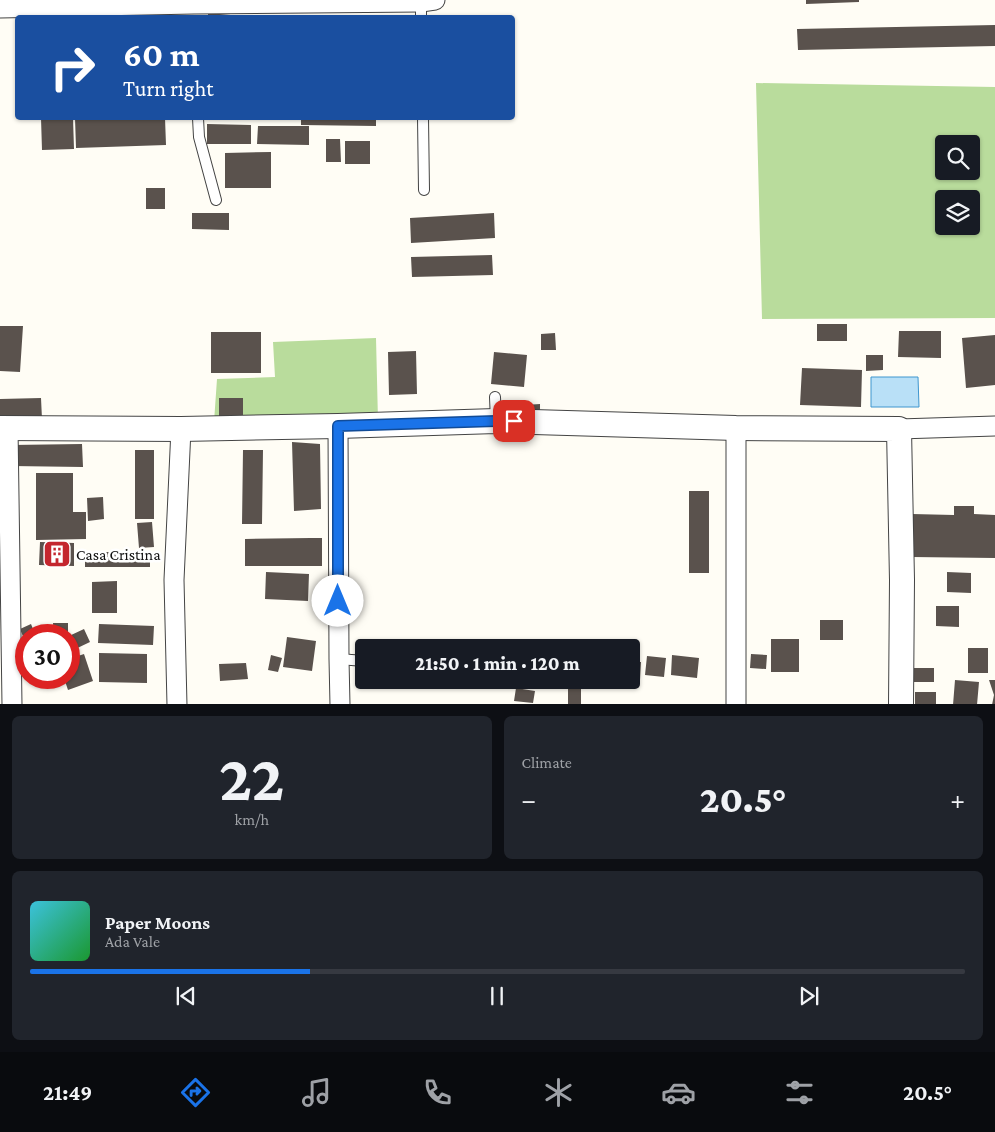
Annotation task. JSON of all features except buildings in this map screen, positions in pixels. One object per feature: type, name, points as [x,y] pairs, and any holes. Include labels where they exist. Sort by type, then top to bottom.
[{"type":"street","points":[[0,8],[425,6]]},
{"type":"street","points":[[12,704],[4,428],[181,429],[496,421],[736,428],[899,429],[995,426]]},
{"type":"street","points":[[338,426],[338,659],[340,704]]},
{"type":"street","points":[[736,428],[736,704]]},
{"type":"street","points":[[177,704],[174,580],[181,429]]},
{"type":"street","points":[[899,429],[902,580],[901,704]]},
{"type":"lane","points":[[198,120],[199,137],[216,200]]},
{"type":"lane","points":[[422,120],[424,190]]},
{"type":"lane","points":[[495,397],[496,421]]},
{"type":"lane","points":[[338,659],[355,660]]},
{"type":"green space","points":[[756,83],[995,87],[995,318],[762,319]]},
{"type":"green space","points":[[376,338],[378,421],[214,422],[217,379],[275,377],[273,342]]},
{"type":"water","points":[[871,377],[918,377],[919,407],[871,407]]},
{"type":"place","name":"Casa Cristina","points":[[57,554]]},
{"type":"route","points":[[338,601],[338,426],[514,421]]}]
